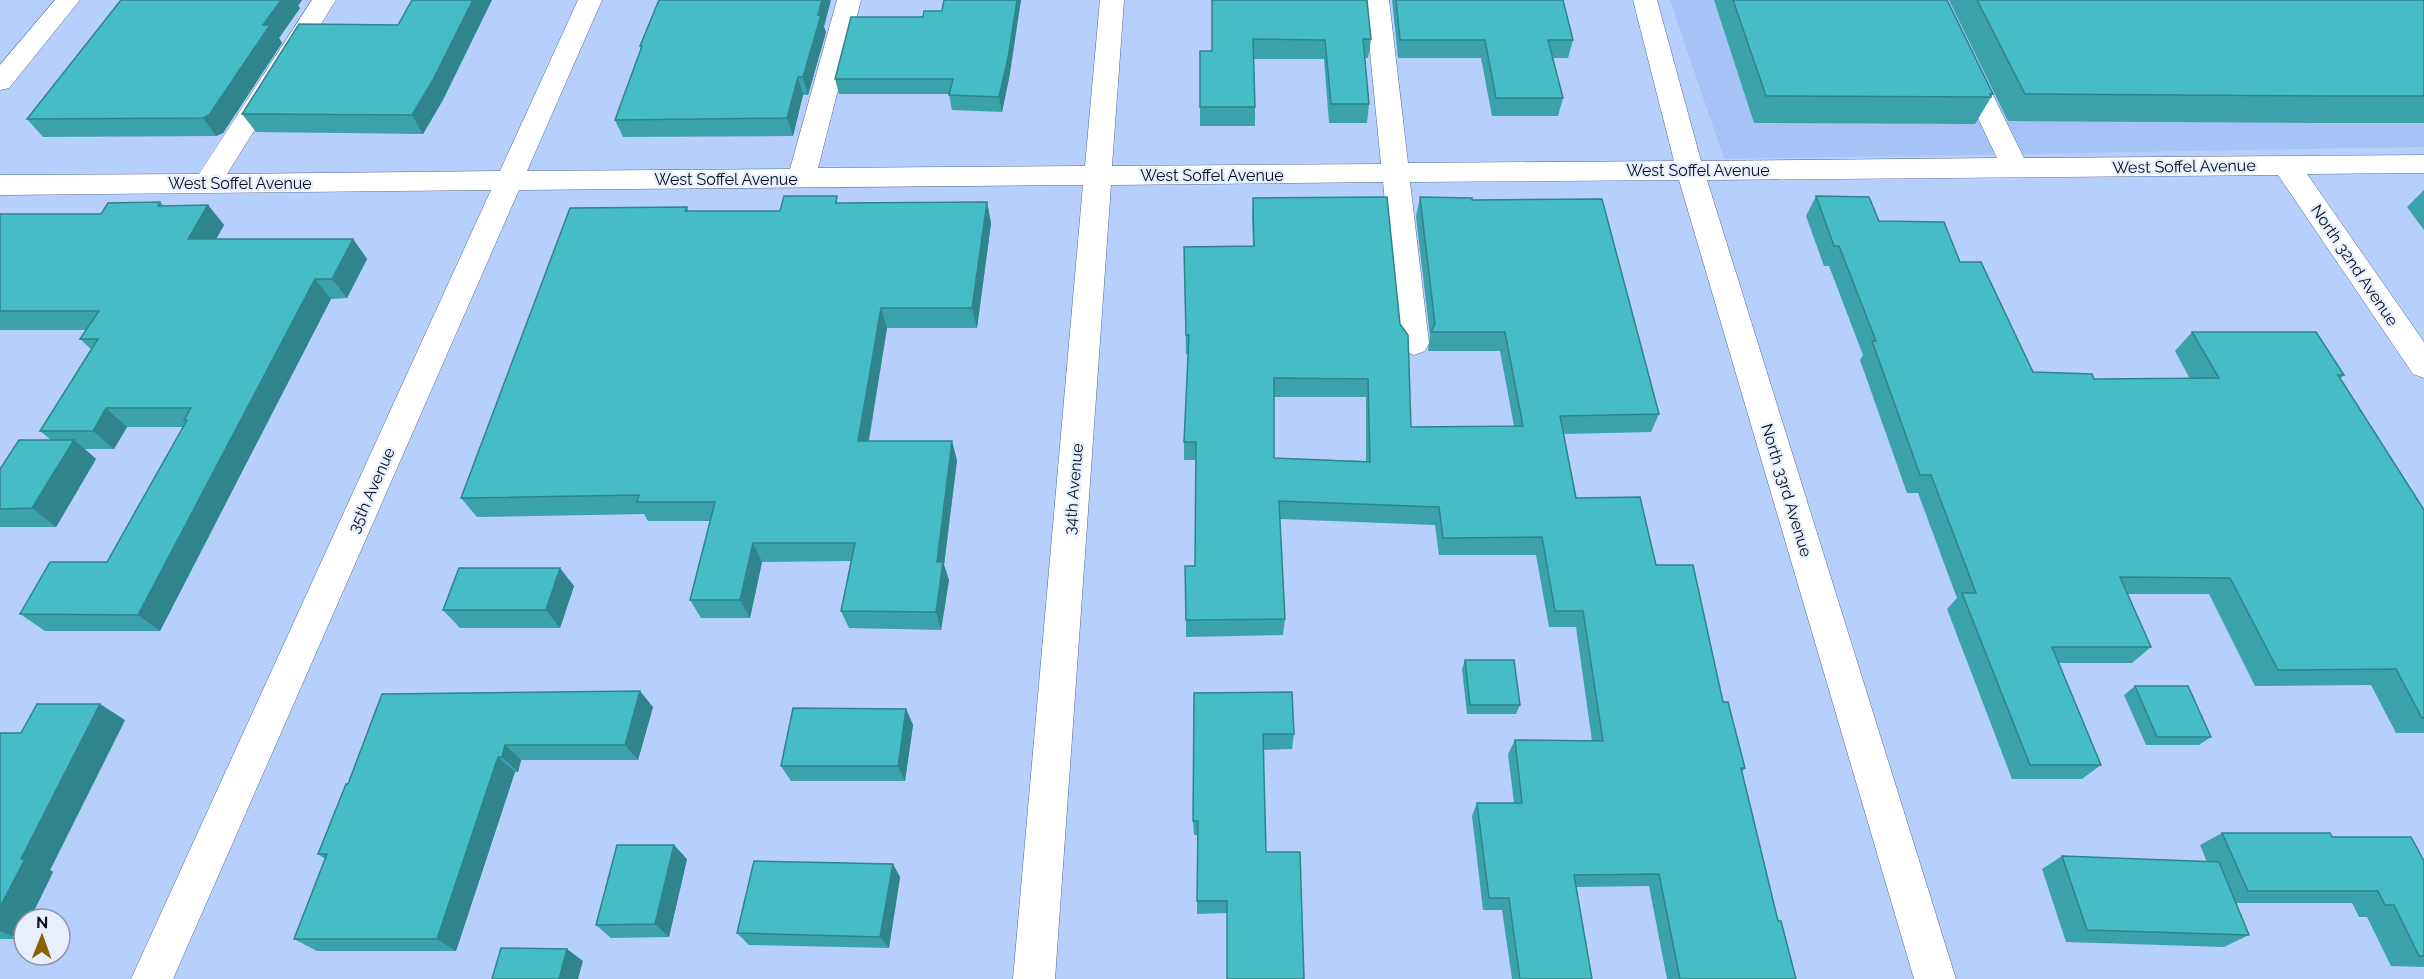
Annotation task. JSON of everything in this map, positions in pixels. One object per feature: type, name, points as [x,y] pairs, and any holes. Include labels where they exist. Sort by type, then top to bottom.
[{"type":"street","points":[[0,82],[68,0]]},
{"type":"street","points":[[207,183],[324,0]]},
{"type":"street","name":"35th Avenue","points":[[152,979],[590,0]]},
{"type":"street","points":[[801,179],[849,0]]},
{"type":"street","name":"34th Avenue","points":[[1034,979],[1112,0]]},
{"type":"street","points":[[1377,0],[1414,343]]},
{"type":"street","name":"North 33rd Avenue","points":[[1645,0],[1690,170],[1935,979]]},
{"type":"street","points":[[1934,0],[2016,169]]},
{"type":"street","name":"West Soffel Avenue","points":[[0,185],[2424,164]]},
{"type":"street","name":"North 32nd Avenue","points":[[2286,165],[2424,366]]},
{"type":"shaded area","points":[[1670,0],[2424,0],[2424,147],[1724,159]]},
{"type":"building","points":[[121,0],[281,0],[263,25],[270,25],[209,115],[203,118],[27,119]]},
{"type":"building","points":[[412,0],[473,0],[433,80],[412,115],[242,114],[299,24],[398,25]]},
{"type":"building","points":[[659,0],[822,0],[818,15],[821,15],[803,77],[798,77],[787,118],[615,120],[642,46],[640,46]]},
{"type":"building","points":[[944,0],[1017,0],[999,97],[949,95],[953,79],[835,79],[851,17],[923,17],[924,11],[942,11]]},
{"type":"building","points":[[1212,0],[1367,0],[1371,39],[1363,39],[1369,104],[1331,104],[1325,40],[1253,39],[1255,107],[1200,107],[1200,51],[1212,51]]},
{"type":"building","points":[[1396,0],[1563,0],[1573,40],[1548,40],[1563,98],[1496,98],[1485,40],[1400,40]]},
{"type":"building","points":[[1733,0],[1947,0],[1993,94],[1990,94],[1991,97],[1766,96]]},
{"type":"building","points":[[1977,0],[2424,0],[2424,96],[2025,94]]},
{"type":"building","points":[[784,196],[837,196],[836,203],[987,202],[972,308],[881,308],[858,441],[952,441],[937,562],[943,562],[936,612],[841,611],[855,543],[753,543],[740,600],[690,600],[715,502],[637,502],[639,495],[461,498],[570,208],[687,207],[685,211],[780,211]]},
{"type":"building","points":[[1816,196],[1869,197],[1879,221],[1944,222],[1960,262],[1981,262],[2033,372],[2092,374],[2094,379],[2219,378],[2192,332],[2316,332],[2344,375],[2338,375],[2424,510],[2424,718],[2396,669],[2278,670],[2230,578],[2120,577],[2151,647],[2052,647],[2101,765],[2030,765],[1962,593],[1976,593],[1931,475],[1920,475],[1872,341],[1876,341],[1839,246],[1834,246]]},
{"type":"building","points":[[1387,197],[1400,324],[1408,335],[1411,427],[1523,426],[1505,332],[1431,332],[1435,324],[1420,197],[1472,198],[1472,200],[1602,199],[1659,414],[1560,416],[1576,498],[1640,497],[1656,565],[1693,565],[1723,702],[1728,702],[1745,768],[1741,768],[1778,921],[1781,921],[1796,979],[1680,979],[1659,874],[1574,875],[1592,979],[1520,979],[1509,898],[1489,898],[1477,803],[1522,803],[1515,740],[1603,741],[1583,611],[1555,611],[1542,537],[1443,538],[1439,507],[1279,501],[1285,619],[1186,620],[1185,566],[1195,566],[1196,442],[1184,442],[1189,335],[1186,335],[1184,247],[1254,246],[1253,198]],"holes":[[[1274,378],[1368,379],[1370,462],[1274,458]]]},
{"type":"building","points":[[160,202],[158,206],[208,205],[188,239],[353,239],[332,279],[315,279],[138,615],[20,614],[50,562],[107,562],[187,420],[184,420],[191,408],[106,408],[93,431],[40,431],[98,339],[80,339],[99,311],[0,311],[0,214],[101,214],[108,203]]},
{"type":"building","points":[[19,440],[74,440],[32,508],[0,509],[0,469]]},
{"type":"building","points":[[459,568],[560,568],[546,610],[443,610]]},
{"type":"building","points":[[1465,660],[1514,660],[1520,705],[1470,705]]},
{"type":"building","points":[[2135,686],[2188,686],[2211,737],[2157,737]]},
{"type":"building","points":[[640,691],[625,745],[505,745],[502,757],[498,757],[437,939],[294,939],[327,854],[318,854],[346,784],[348,784],[382,694]]},
{"type":"building","points":[[1292,692],[1294,734],[1263,734],[1266,852],[1300,852],[1304,979],[1227,979],[1227,901],[1197,901],[1198,821],[1193,821],[1194,693]]},
{"type":"building","points":[[37,704],[100,704],[21,859],[25,859],[0,907],[0,733],[21,733]]},
{"type":"building","points":[[793,708],[906,709],[898,766],[781,766]]},
{"type":"building","points":[[2222,833],[2330,833],[2332,837],[2411,837],[2424,861],[2424,956],[2419,956],[2394,905],[2385,905],[2378,891],[2248,891]]},
{"type":"building","points":[[617,845],[674,845],[655,924],[596,925]]},
{"type":"building","points":[[2062,856],[2219,862],[2249,935],[2087,930]]},
{"type":"building","points":[[754,861],[893,864],[880,937],[737,933]]},
{"type":"building","points":[[501,948],[567,949],[559,979],[492,979]]}]
